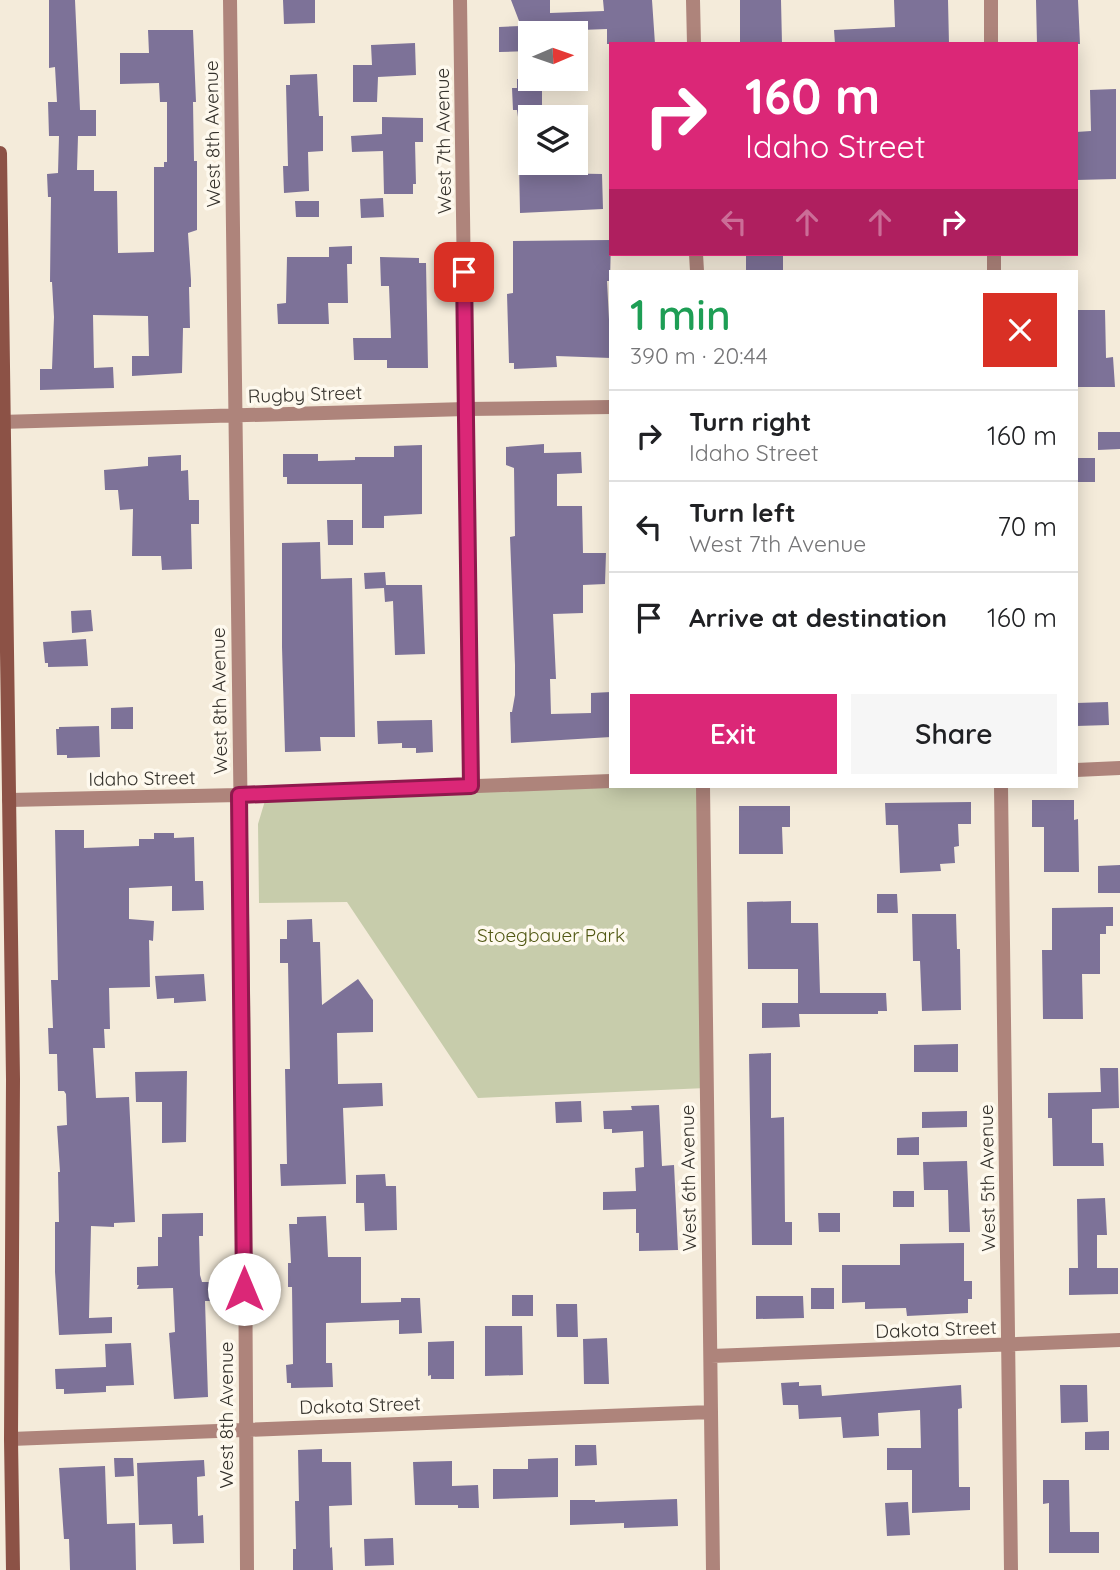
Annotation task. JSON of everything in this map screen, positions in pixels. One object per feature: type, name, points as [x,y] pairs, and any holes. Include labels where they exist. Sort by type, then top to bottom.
[{"type":"main road","points":[[0,153],[9,800],[7,1079],[13,1570]]},
{"type":"street","name":"West 8th Avenue","points":[[230,0],[244,1079],[247,1570]]},
{"type":"street","name":"West 7th Avenue","points":[[460,0],[471,786]]},
{"type":"street","points":[[693,0],[694,42]]},
{"type":"street","points":[[991,0],[991,42]]},
{"type":"street","name":"Rugby Street","points":[[2,422],[609,407]]},
{"type":"street","points":[[1078,770],[1120,768]]},
{"type":"street","name":"Idaho Street","points":[[9,800],[239,795],[609,781]]},
{"type":"street","name":"West 6th Avenue","points":[[703,788],[713,1570]]},
{"type":"street","name":"West 5th Avenue","points":[[1001,788],[1011,1570]]},
{"type":"street","name":"Dakota Street","points":[[711,1356],[1120,1340]]},
{"type":"street","name":"Dakota Street","points":[[11,1439],[711,1412]]},
{"type":"green space","name":"Stoegbauer Park","points":[[609,786],[703,788],[706,1088],[478,1098],[347,902],[259,903],[258,824],[267,794]]},
{"type":"building","points":[[49,0],[75,0],[80,110],[96,110],[96,136],[78,136],[77,170],[94,170],[94,191],[117,191],[118,253],[154,252],[154,167],[164,167],[164,162],[167,162],[167,102],[160,102],[159,83],[120,84],[120,53],[149,53],[148,30],[193,30],[197,230],[188,233],[190,328],[183,328],[182,373],[132,376],[132,356],[149,356],[148,316],[93,315],[94,368],[113,367],[114,388],[40,390],[40,369],[52,369],[54,317],[50,282],[51,197],[48,197],[47,174],[58,173],[59,136],[49,136],[48,102],[57,102],[55,67],[49,68]]},
{"type":"building","points":[[283,0],[315,0],[315,23],[284,24]]},
{"type":"building","points":[[511,0],[550,0],[550,13],[604,11],[603,0],[652,0],[655,42],[607,44],[607,29],[588,30],[588,21],[519,21]]},
{"type":"building","points":[[740,0],[781,0],[782,42],[740,42]]},
{"type":"building","points":[[894,0],[948,0],[949,42],[835,42],[834,30],[895,27]]},
{"type":"building","points":[[1036,0],[1078,0],[1080,44],[1037,42]]},
{"type":"building","points":[[518,26],[518,51],[499,52],[499,27]]},
{"type":"building","points":[[415,43],[416,75],[378,77],[377,102],[353,102],[353,65],[372,65],[371,45]]},
{"type":"building","points":[[317,74],[319,116],[323,116],[323,151],[308,152],[309,191],[284,193],[283,166],[288,166],[286,85],[290,85],[290,75]]},
{"type":"building","points":[[518,79],[518,91],[542,91],[542,105],[518,105],[518,117],[517,110],[513,110],[512,88],[517,88]]},
{"type":"building","points":[[1116,89],[1116,179],[1078,180],[1078,132],[1091,131],[1090,90]]},
{"type":"building","points":[[382,117],[423,118],[423,142],[415,142],[416,184],[413,184],[413,194],[384,194],[383,151],[352,152],[351,136],[382,134]]},
{"type":"building","points":[[602,174],[603,209],[520,213],[519,175]]},
{"type":"building","points":[[383,198],[384,217],[361,218],[360,199]]},
{"type":"building","points":[[295,201],[319,201],[319,217],[296,217]]},
{"type":"building","points":[[609,240],[609,358],[556,356],[557,367],[514,369],[514,363],[509,363],[507,294],[513,293],[513,241]]},
{"type":"building","points":[[352,246],[352,264],[347,264],[348,303],[328,303],[329,324],[278,324],[277,304],[286,303],[287,257],[329,257],[329,247]]},
{"type":"building","points":[[746,256],[783,256],[783,270],[746,270]]},
{"type":"building","points":[[380,257],[419,258],[419,263],[426,263],[428,368],[387,368],[387,360],[354,360],[353,338],[391,338],[389,286],[381,286]]},
{"type":"building","points":[[1078,310],[1105,310],[1106,358],[1113,357],[1115,387],[1078,387]]},
{"type":"building","points":[[1098,432],[1120,432],[1120,449],[1098,450]]},
{"type":"building","points":[[544,444],[544,453],[581,452],[582,473],[557,474],[557,506],[582,506],[583,553],[606,553],[605,584],[583,585],[583,613],[553,614],[556,679],[550,679],[551,714],[591,713],[591,693],[609,692],[609,737],[511,743],[510,712],[515,695],[510,537],[515,536],[514,468],[506,465],[506,447]]},
{"type":"building","points":[[422,445],[422,514],[384,516],[384,528],[362,528],[362,484],[287,484],[287,477],[283,477],[283,454],[318,454],[318,461],[355,460],[355,457],[394,457],[394,446]]},
{"type":"building","points":[[181,455],[181,471],[188,470],[189,500],[199,500],[199,524],[191,524],[192,569],[162,570],[161,556],[132,556],[133,509],[120,510],[118,490],[105,490],[104,470],[148,466],[148,457]]},
{"type":"building","points":[[1078,458],[1095,458],[1095,482],[1078,482]]},
{"type":"building","points":[[327,520],[353,520],[353,545],[328,545]]},
{"type":"building","points":[[320,542],[321,579],[352,578],[355,737],[320,737],[321,751],[285,752],[282,543]]},
{"type":"building","points":[[385,572],[386,585],[422,585],[425,654],[395,655],[393,601],[385,602],[384,588],[365,589],[364,573]]},
{"type":"building","points":[[91,610],[93,631],[72,633],[71,611]]},
{"type":"building","points":[[86,639],[88,666],[48,667],[48,663],[45,663],[43,642]]},
{"type":"building","points":[[1108,702],[1109,725],[1078,726],[1078,703]]},
{"type":"building","points":[[133,707],[133,729],[111,729],[111,708]]},
{"type":"building","points":[[432,720],[433,752],[416,753],[416,748],[402,748],[402,743],[378,744],[377,721]]},
{"type":"building","points":[[99,726],[100,757],[67,758],[67,755],[57,755],[56,729]]},
{"type":"building","points":[[1032,800],[1074,800],[1074,820],[1078,819],[1079,872],[1044,872],[1044,827],[1032,827]]},
{"type":"building","points":[[971,802],[971,824],[958,824],[959,846],[954,847],[955,863],[940,864],[941,871],[900,873],[898,825],[886,825],[885,803]]},
{"type":"building","points":[[739,806],[790,806],[790,827],[782,827],[783,854],[739,854]]},
{"type":"building","points":[[55,830],[84,830],[84,848],[139,846],[139,839],[154,839],[154,833],[174,833],[174,838],[194,837],[195,881],[203,881],[204,910],[172,911],[172,886],[129,888],[129,919],[154,921],[153,941],[149,940],[150,987],[109,988],[110,1029],[104,1029],[105,1048],[93,1048],[96,1098],[129,1097],[135,1222],[114,1223],[114,1227],[91,1226],[89,1318],[112,1317],[112,1333],[59,1335],[55,1272],[55,1222],[59,1222],[60,1172],[57,1126],[67,1125],[66,1094],[64,1091],[58,1091],[57,1054],[49,1054],[48,1028],[53,1028],[51,980],[58,980]]},
{"type":"building","points":[[1120,865],[1120,893],[1098,893],[1098,866]]},
{"type":"building","points":[[877,894],[897,894],[898,913],[877,913]]},
{"type":"building","points":[[791,901],[791,923],[818,923],[820,993],[886,993],[887,1011],[878,1011],[878,1014],[799,1014],[800,1027],[762,1028],[762,1003],[798,1003],[798,969],[748,969],[747,902]]},
{"type":"building","points":[[1113,907],[1113,926],[1106,926],[1106,934],[1100,934],[1100,974],[1082,974],[1083,1019],[1043,1019],[1042,950],[1052,950],[1052,908]]},
{"type":"building","points":[[912,914],[956,914],[957,949],[960,949],[961,1010],[922,1011],[920,961],[913,961]]},
{"type":"building","points":[[312,919],[313,942],[320,942],[322,1005],[358,979],[373,1000],[373,1032],[337,1033],[338,1084],[382,1083],[383,1106],[343,1108],[346,1184],[281,1186],[280,1164],[287,1164],[285,1069],[290,1069],[288,963],[280,963],[280,939],[287,939],[287,920]]},
{"type":"building","points":[[204,974],[206,1001],[174,1003],[174,998],[157,999],[155,976]]},
{"type":"building","points":[[958,1044],[958,1072],[914,1072],[914,1045]]},
{"type":"building","points":[[771,1053],[771,1118],[784,1117],[785,1222],[792,1222],[792,1245],[752,1245],[749,1054]]},
{"type":"building","points":[[1100,1068],[1118,1068],[1119,1108],[1092,1109],[1092,1143],[1103,1143],[1104,1166],[1053,1166],[1052,1118],[1048,1118],[1048,1093],[1101,1092]]},
{"type":"building","points":[[187,1071],[186,1142],[162,1143],[162,1102],[136,1102],[135,1072]]},
{"type":"building","points":[[581,1101],[582,1122],[556,1123],[555,1102]]},
{"type":"building","points":[[659,1105],[662,1166],[674,1165],[678,1250],[639,1251],[636,1209],[603,1210],[603,1192],[636,1191],[635,1168],[644,1167],[643,1131],[612,1133],[612,1129],[604,1129],[603,1111]]},
{"type":"building","points":[[967,1111],[967,1127],[922,1128],[922,1112]]},
{"type":"building","points":[[919,1137],[919,1155],[897,1155],[897,1138]]},
{"type":"building","points":[[967,1161],[970,1232],[949,1232],[948,1190],[924,1190],[923,1162]]},
{"type":"building","points":[[385,1174],[386,1186],[396,1186],[397,1230],[365,1231],[364,1203],[356,1203],[356,1175]]},
{"type":"building","points":[[893,1191],[914,1191],[914,1207],[893,1207]]},
{"type":"building","points":[[1105,1198],[1107,1235],[1097,1235],[1097,1268],[1118,1268],[1118,1294],[1069,1295],[1069,1268],[1078,1268],[1077,1199]]},
{"type":"building","points":[[203,1213],[203,1236],[199,1236],[200,1275],[202,1282],[210,1282],[211,1301],[205,1301],[208,1397],[174,1399],[169,1333],[175,1332],[173,1288],[137,1289],[137,1267],[158,1266],[158,1237],[162,1237],[162,1214]]},
{"type":"building","points":[[818,1213],[840,1213],[840,1232],[819,1232]]},
{"type":"building","points":[[326,1216],[328,1257],[361,1257],[361,1303],[401,1302],[401,1298],[420,1298],[422,1333],[399,1334],[399,1320],[326,1323],[326,1363],[332,1363],[333,1387],[291,1388],[291,1383],[287,1383],[286,1365],[293,1364],[292,1287],[288,1287],[288,1263],[291,1263],[289,1224],[297,1224],[297,1217]]},
{"type":"building","points":[[964,1243],[964,1281],[972,1281],[972,1299],[968,1299],[968,1313],[907,1316],[906,1308],[865,1309],[865,1302],[842,1303],[842,1265],[900,1265],[900,1244]]},
{"type":"building","points":[[811,1288],[834,1288],[834,1309],[811,1309]]},
{"type":"building","points":[[512,1295],[533,1295],[533,1316],[512,1316]]},
{"type":"building","points":[[756,1296],[803,1296],[804,1318],[756,1319]]},
{"type":"building","points":[[556,1304],[577,1304],[578,1337],[557,1337]]},
{"type":"building","points":[[485,1326],[522,1326],[523,1375],[485,1376]]},
{"type":"building","points":[[607,1338],[609,1384],[584,1384],[583,1339]]},
{"type":"building","points":[[454,1341],[454,1379],[431,1379],[431,1375],[428,1376],[428,1342]]},
{"type":"building","points":[[131,1343],[134,1385],[106,1386],[106,1392],[64,1394],[64,1389],[56,1389],[55,1369],[106,1367],[105,1344]]},
{"type":"building","points":[[799,1382],[799,1386],[821,1385],[822,1396],[961,1385],[962,1408],[958,1409],[959,1487],[970,1487],[970,1510],[912,1513],[912,1470],[887,1470],[887,1448],[921,1448],[920,1410],[878,1413],[879,1436],[843,1438],[841,1417],[799,1419],[798,1405],[783,1405],[781,1383]]},
{"type":"building","points":[[1060,1385],[1087,1385],[1088,1422],[1061,1423]]},
{"type":"building","points":[[1109,1431],[1109,1450],[1085,1450],[1085,1432]]},
{"type":"building","points":[[575,1445],[596,1445],[597,1465],[575,1466]]},
{"type":"building","points":[[322,1449],[322,1462],[351,1462],[352,1505],[329,1506],[333,1570],[293,1570],[293,1549],[296,1549],[295,1501],[299,1501],[298,1450]]},
{"type":"building","points":[[114,1458],[133,1458],[134,1476],[115,1477]]},
{"type":"building","points":[[558,1458],[558,1497],[493,1499],[493,1469],[528,1469],[528,1459]]},
{"type":"building","points":[[204,1460],[205,1476],[197,1477],[198,1516],[203,1515],[204,1543],[173,1544],[172,1524],[139,1525],[137,1463]]},
{"type":"building","points":[[452,1461],[452,1486],[478,1485],[479,1508],[415,1505],[413,1462]]},
{"type":"building","points":[[105,1466],[107,1524],[135,1523],[136,1570],[70,1570],[69,1539],[64,1539],[59,1468]]},
{"type":"building","points":[[1043,1480],[1069,1480],[1070,1532],[1099,1532],[1099,1553],[1049,1553],[1049,1503],[1043,1504]]},
{"type":"building","points":[[677,1499],[678,1526],[624,1528],[624,1523],[570,1525],[570,1500],[595,1502]]},
{"type":"building","points":[[908,1502],[910,1535],[887,1536],[885,1503]]},
{"type":"building","points":[[393,1538],[394,1565],[365,1566],[364,1539]]},
{"type":"route","points":[[244,1289],[244,1065],[239,795],[471,786],[464,272]]}]
